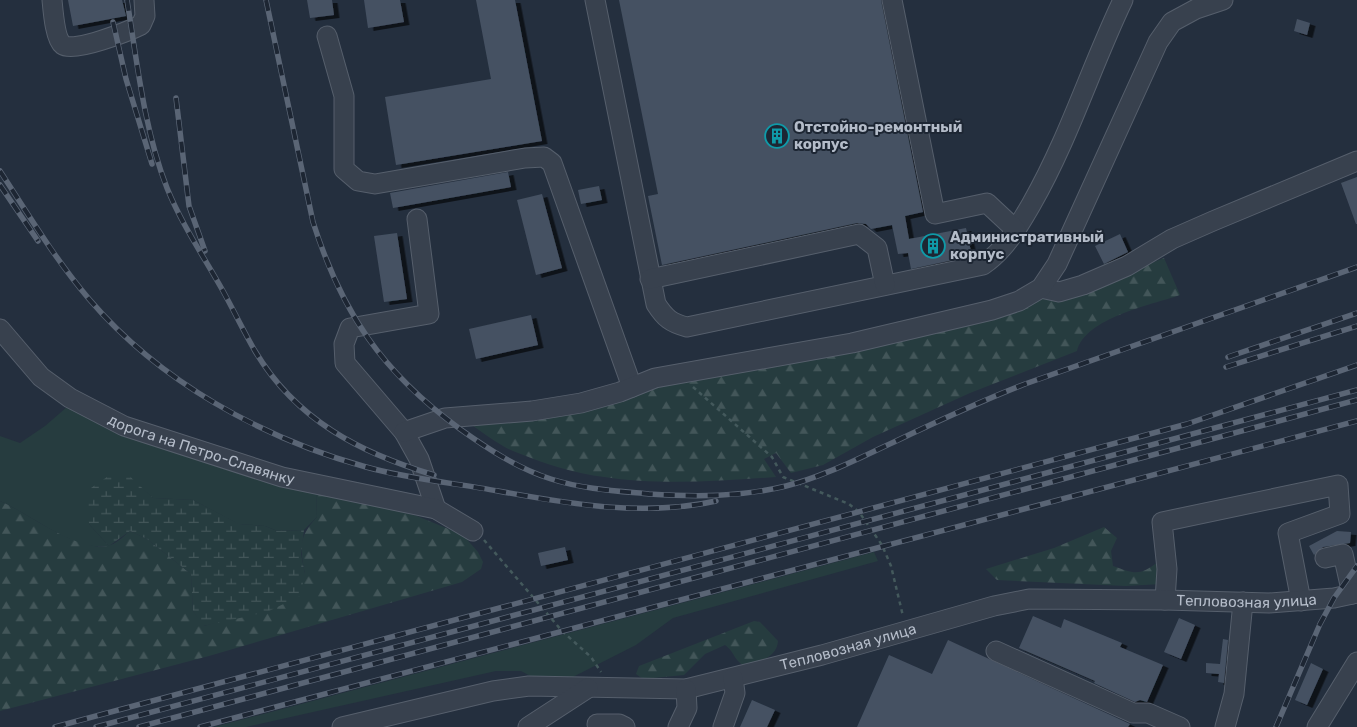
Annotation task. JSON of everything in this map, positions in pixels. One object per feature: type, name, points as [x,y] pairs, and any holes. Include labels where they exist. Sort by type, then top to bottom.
[{"type":"street","points":[[52,0],[59,39],[64,45],[71,48],[116,36],[141,25],[145,16],[144,0]]},
{"type":"street","points":[[595,0],[656,304],[664,317],[674,324],[687,327],[983,265],[996,256],[1008,243],[1044,181],[1123,0]]},
{"type":"street","points":[[892,0],[935,214],[987,203],[1016,230]]},
{"type":"street","points":[[404,432],[445,418],[532,411],[581,403],[656,378],[852,343],[982,313],[1019,301],[1042,288],[1057,264],[1158,42],[1172,22],[1196,9],[1224,0]]},
{"type":"street","points":[[327,36],[344,96],[344,168],[358,181],[375,184],[525,158],[544,157],[552,163],[632,387]]},
{"type":"street","points":[[1042,288],[1059,292],[1083,285],[1127,266],[1172,240],[1212,221],[1357,161]]},
{"type":"street","points":[[417,219],[429,314],[350,328],[344,344],[345,363],[404,432],[419,459],[436,510]]},
{"type":"street","points":[[650,279],[859,234],[877,248],[885,285]]},
{"type":"street","name":"дорога на Петро-Славянку","points":[[0,329],[41,377],[70,398],[124,426],[282,477],[436,510],[479,535]]},
{"type":"street","points":[[1166,600],[1168,569],[1162,522],[1338,485],[1340,514],[1288,533],[1301,601]]},
{"type":"street","points":[[1325,558],[1343,554],[1355,596]]},
{"type":"street","name":"Тепловозная улица","points":[[342,727],[493,691],[529,686],[686,689],[733,678],[994,606],[1029,599],[1243,602],[1301,601],[1355,596]]},
{"type":"street","points":[[1225,727],[1234,694],[1243,602]]},
{"type":"street","points":[[996,650],[1133,713],[1148,713],[1180,727]]},
{"type":"street","points":[[1318,727],[1357,662]]},
{"type":"street","points":[[723,727],[735,693],[733,678]]},
{"type":"street","points":[[528,727],[588,688]]},
{"type":"street","points":[[678,727],[687,708],[686,689]]},
{"type":"street","points":[[597,724],[619,724],[625,727]]},
{"type":"path","points":[[679,374],[772,457],[783,477],[849,504],[859,512],[882,545],[891,566],[906,631]]},
{"type":"path","points":[[479,535],[562,631],[591,657],[612,688]]},
{"type":"green space","points":[[1164,258],[1180,295],[1137,308],[1105,321],[1092,330],[1083,340],[1077,351],[970,393],[873,437],[823,465],[791,473],[776,453],[764,459],[776,477],[683,482],[621,479],[591,475],[561,468],[506,448],[468,422],[993,320],[1043,298],[1132,271]]},
{"type":"green space","points":[[67,407],[316,489],[317,517],[304,530],[277,531],[265,526],[238,524],[193,500],[153,498],[133,481],[89,524],[109,546],[87,546],[70,540],[0,501],[0,436],[20,443],[45,426]]},
{"type":"green space","points":[[124,471],[153,498],[193,500],[239,524],[265,526],[277,531],[304,530],[301,554],[305,574],[300,596],[267,612],[203,626],[193,611],[191,574],[147,539],[130,531],[109,546],[89,524],[86,499],[91,488],[107,477]]},
{"type":"green space","points":[[316,489],[417,516],[463,535],[478,552],[483,562],[481,569],[462,582],[209,656],[0,711],[0,501],[81,543],[107,546],[119,540],[130,531],[147,539],[191,574],[193,611],[204,626],[229,619],[305,574],[302,543],[306,531],[317,517]]},
{"type":"green space","points":[[1104,527],[1117,538],[1111,551],[1113,566],[1127,571],[1141,572],[1158,562],[1161,584],[1126,586],[997,580],[986,569],[1054,548]]},
{"type":"green space","points":[[874,552],[878,561],[673,618],[636,645],[565,681],[540,681],[521,671],[496,671],[246,727],[214,727]]},
{"type":"green space","points":[[754,621],[760,622],[778,641],[777,647],[771,655],[762,661],[746,667],[739,662],[725,645],[705,654],[684,675],[643,679],[636,674],[639,666]]},
{"type":"building","points":[[68,0],[122,0],[126,16],[73,26]]},
{"type":"building","points":[[307,0],[332,0],[334,15],[310,18]]},
{"type":"building","points":[[364,0],[400,0],[404,22],[368,28]]},
{"type":"building","points":[[476,0],[515,0],[542,141],[396,165],[385,97],[491,79]]},
{"type":"building","name":"Отстойно-ремонтный корпус","points":[[619,0],[881,0],[923,212],[905,216],[909,239],[966,228],[972,256],[911,269],[908,253],[898,254],[892,225],[871,229],[866,224],[857,223],[662,265],[648,196],[658,194]]},
{"type":"building","points":[[1297,19],[1310,23],[1307,35],[1294,31]]},
{"type":"building","points":[[508,172],[511,187],[393,208],[390,193]]},
{"type":"building","points":[[1357,177],[1357,224],[1356,224],[1341,183]]},
{"type":"building","points":[[599,186],[602,200],[581,204],[578,190]]},
{"type":"building","points":[[542,194],[562,268],[536,275],[517,200]]},
{"type":"building","points":[[397,233],[407,299],[384,302],[374,236]]},
{"type":"building","points":[[1120,234],[1128,252],[1104,264],[1095,246]]},
{"type":"building","points":[[531,315],[538,345],[476,359],[469,329]]},
{"type":"building","points":[[1337,531],[1351,532],[1350,543],[1323,547],[1314,555],[1309,546]]},
{"type":"building","points":[[565,547],[568,560],[541,566],[538,553]]},
{"type":"building","points":[[1033,616],[1061,628],[1064,619],[1122,643],[1120,647],[1163,665],[1147,702],[1140,700],[1135,702],[1094,683],[1095,681],[1019,648]]},
{"type":"building","points":[[1179,618],[1195,625],[1181,659],[1164,652]]},
{"type":"building","points":[[1223,639],[1228,640],[1224,683],[1218,682],[1219,674],[1206,673],[1206,663],[1220,664]]},
{"type":"building","points":[[948,640],[1130,724],[1128,727],[857,727],[889,655],[932,674]]},
{"type":"building","points":[[1311,663],[1323,669],[1307,705],[1295,700]]},
{"type":"building","points":[[752,700],[775,710],[767,727],[740,727]]},
{"type":"railway","points":[[127,0],[147,119],[152,142],[167,188],[186,228],[255,351],[271,375],[290,396],[310,415],[332,431],[381,456],[434,475]]},
{"type":"railway","points":[[266,0],[313,222],[337,285],[368,338],[408,385],[460,429],[481,444],[526,469],[538,475],[563,482],[612,491],[684,496],[735,494],[786,486],[842,466],[992,397],[1025,384],[1357,267]]},
{"type":"railway","points":[[113,22],[126,79],[152,164]]},
{"type":"railway","points":[[176,98],[189,206],[205,251]]},
{"type":"railway","points":[[0,171],[65,268],[89,299],[117,329],[180,381],[251,423],[327,455],[366,467],[415,478],[607,507],[662,508],[716,501]]},
{"type":"railway","points":[[0,185],[38,241]]},
{"type":"railway","points":[[1228,357],[1357,313]]},
{"type":"railway","points":[[1226,367],[1357,326]]},
{"type":"railway","points":[[55,727],[1187,424],[1357,365]]},
{"type":"railway","points":[[96,727],[1357,390]]},
{"type":"railway","points":[[139,727],[1357,400]]},
{"type":"railway","points":[[200,727],[1357,421]]},
{"type":"railway","points":[[1276,727],[1320,624],[1334,598],[1357,566]]},
{"type":"place","name":"Отстойно-ремонтный корпус","points":[[777,136]]},
{"type":"place","name":"Административный корпус","points":[[933,246]]}]
